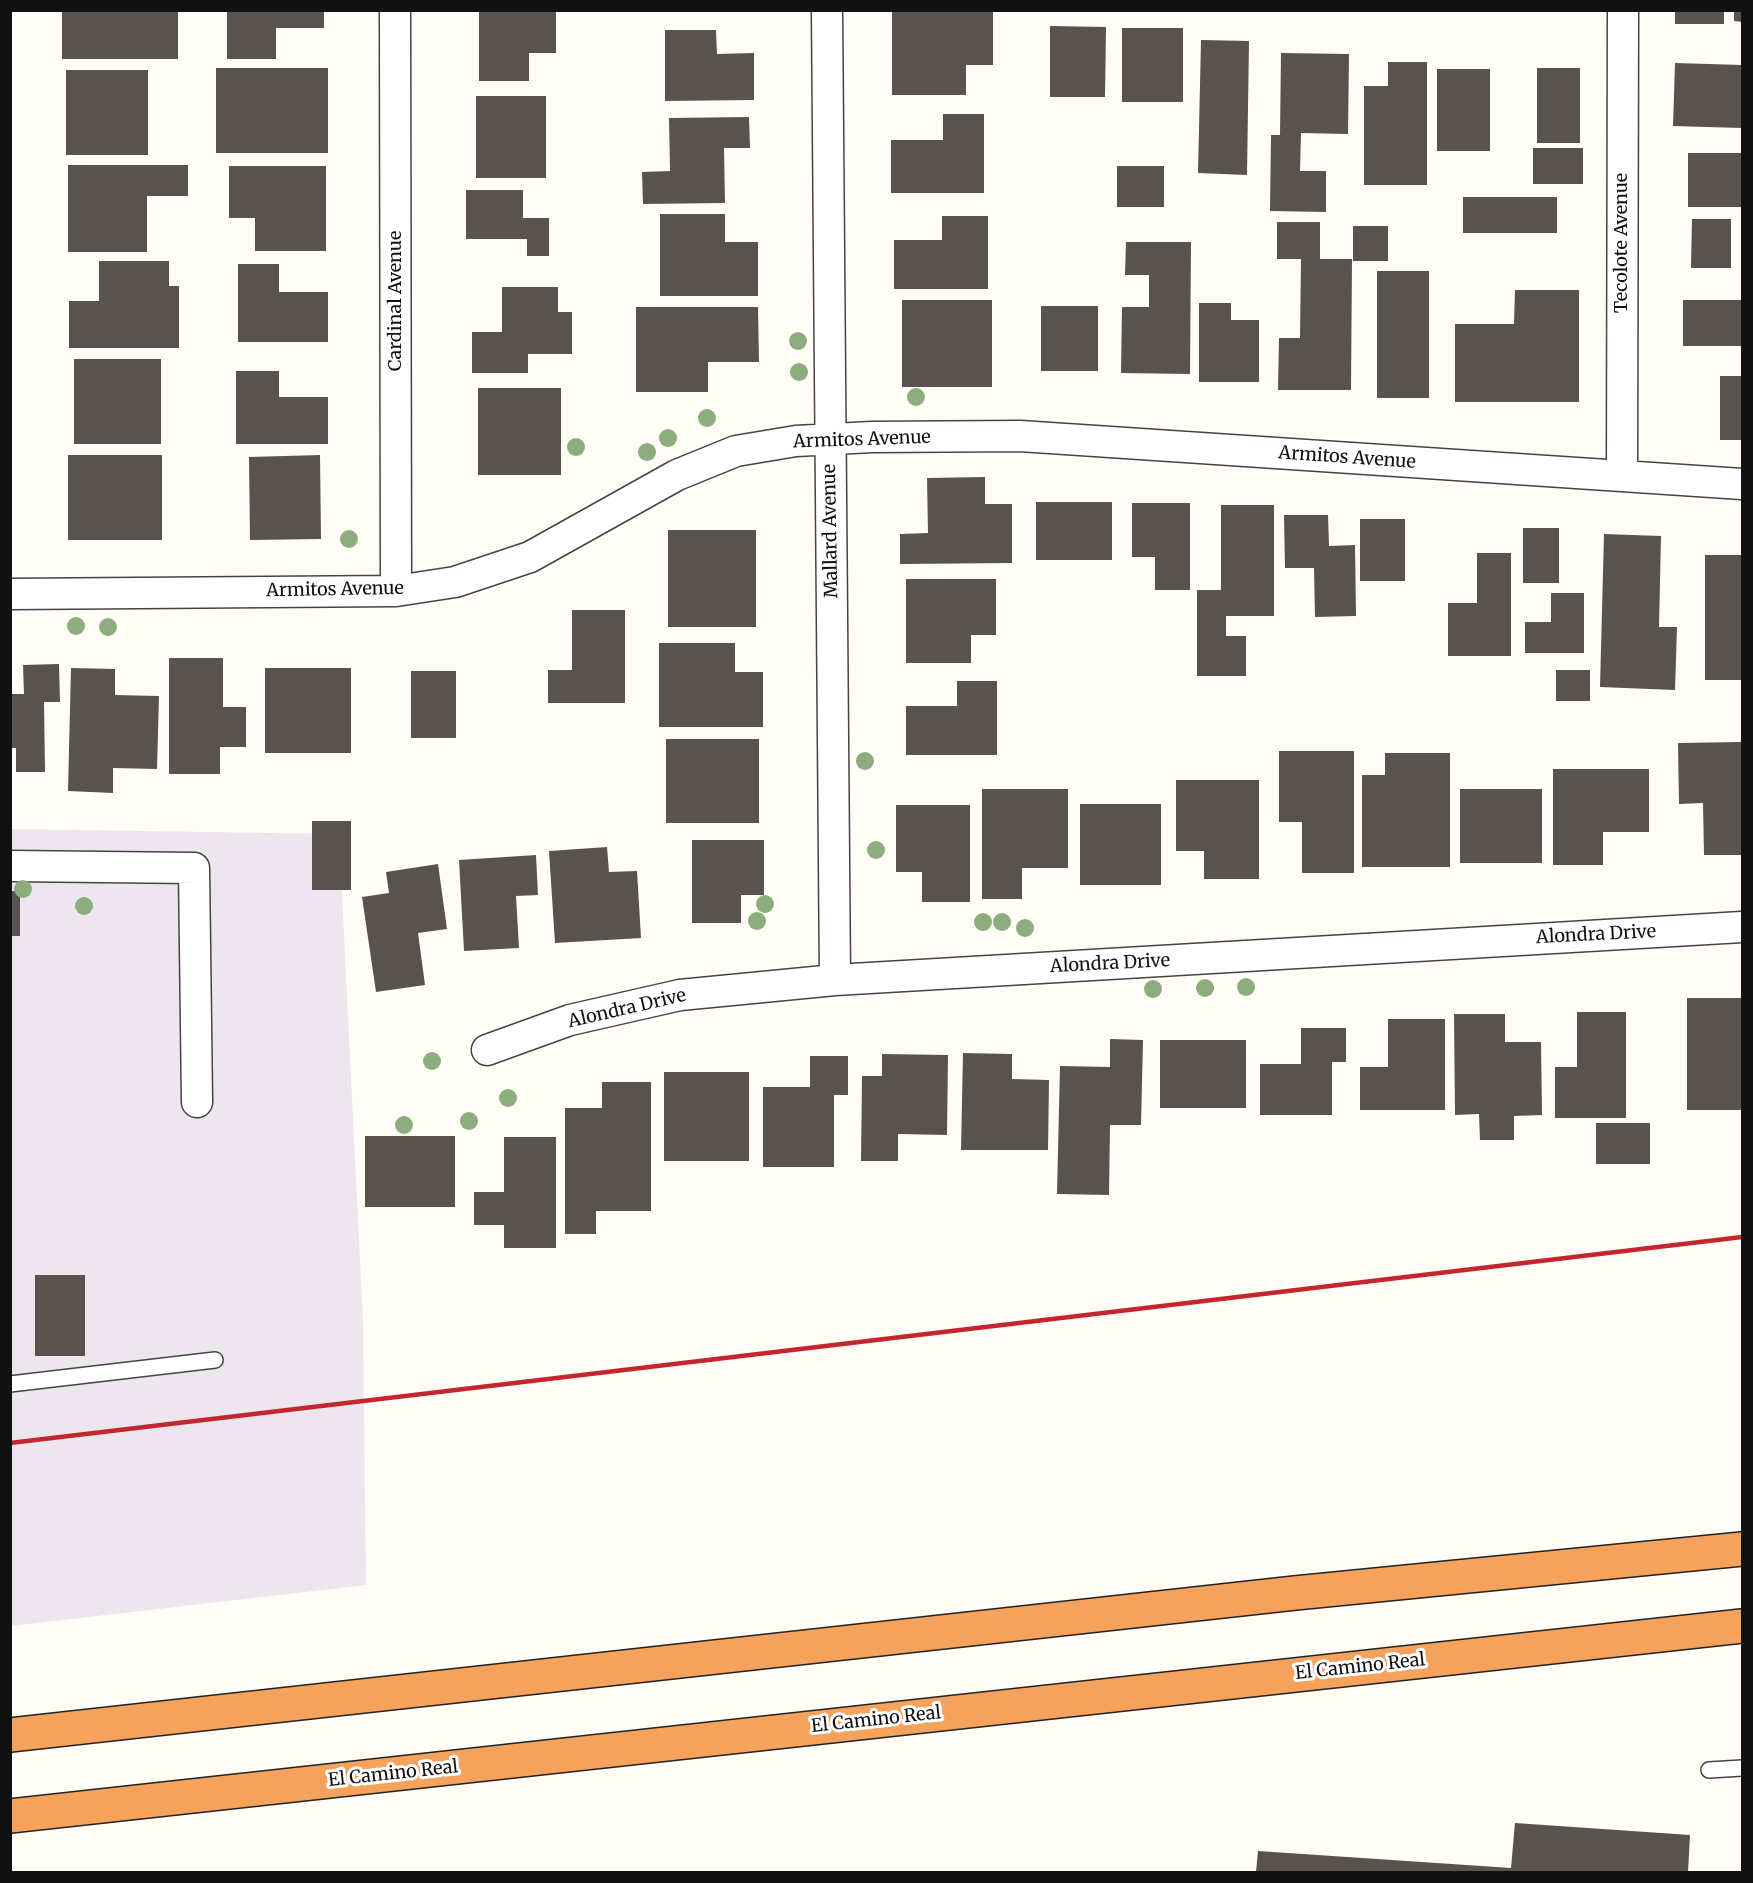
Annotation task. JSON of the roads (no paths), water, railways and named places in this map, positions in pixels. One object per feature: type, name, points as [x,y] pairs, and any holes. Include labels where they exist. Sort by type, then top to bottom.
[{"type":"highway","points":[[10,1735],[1271,1596],[1743,1549]]},
{"type":"highway","name":"El Camino Real","points":[[10,1816],[1743,1626]]},
{"type":"street","name":"Cardinal Avenue","points":[[395,10],[396,591]]},
{"type":"street","name":"Mallard Avenue","points":[[827,10],[835,980]]},
{"type":"street","name":"Tecolote Avenue","points":[[1622,476],[1623,10]]},
{"type":"street","name":"Armitos Avenue","points":[[10,594],[396,591],[455,582],[530,557],[677,475],[736,451],[779,443],[830,439],[1020,436],[1743,484]]},
{"type":"street","points":[[10,866],[194,868],[197,1102]]},
{"type":"street","name":"Alondra Drive","points":[[486,1050],[570,1020],[680,995],[835,980],[1743,927]]},
{"type":"lane","points":[[10,1384],[215,1360]]},
{"type":"lane","points":[[1709,1770],[1743,1768]]},
{"type":"railway","points":[[10,1443],[1742,1237]]}]
